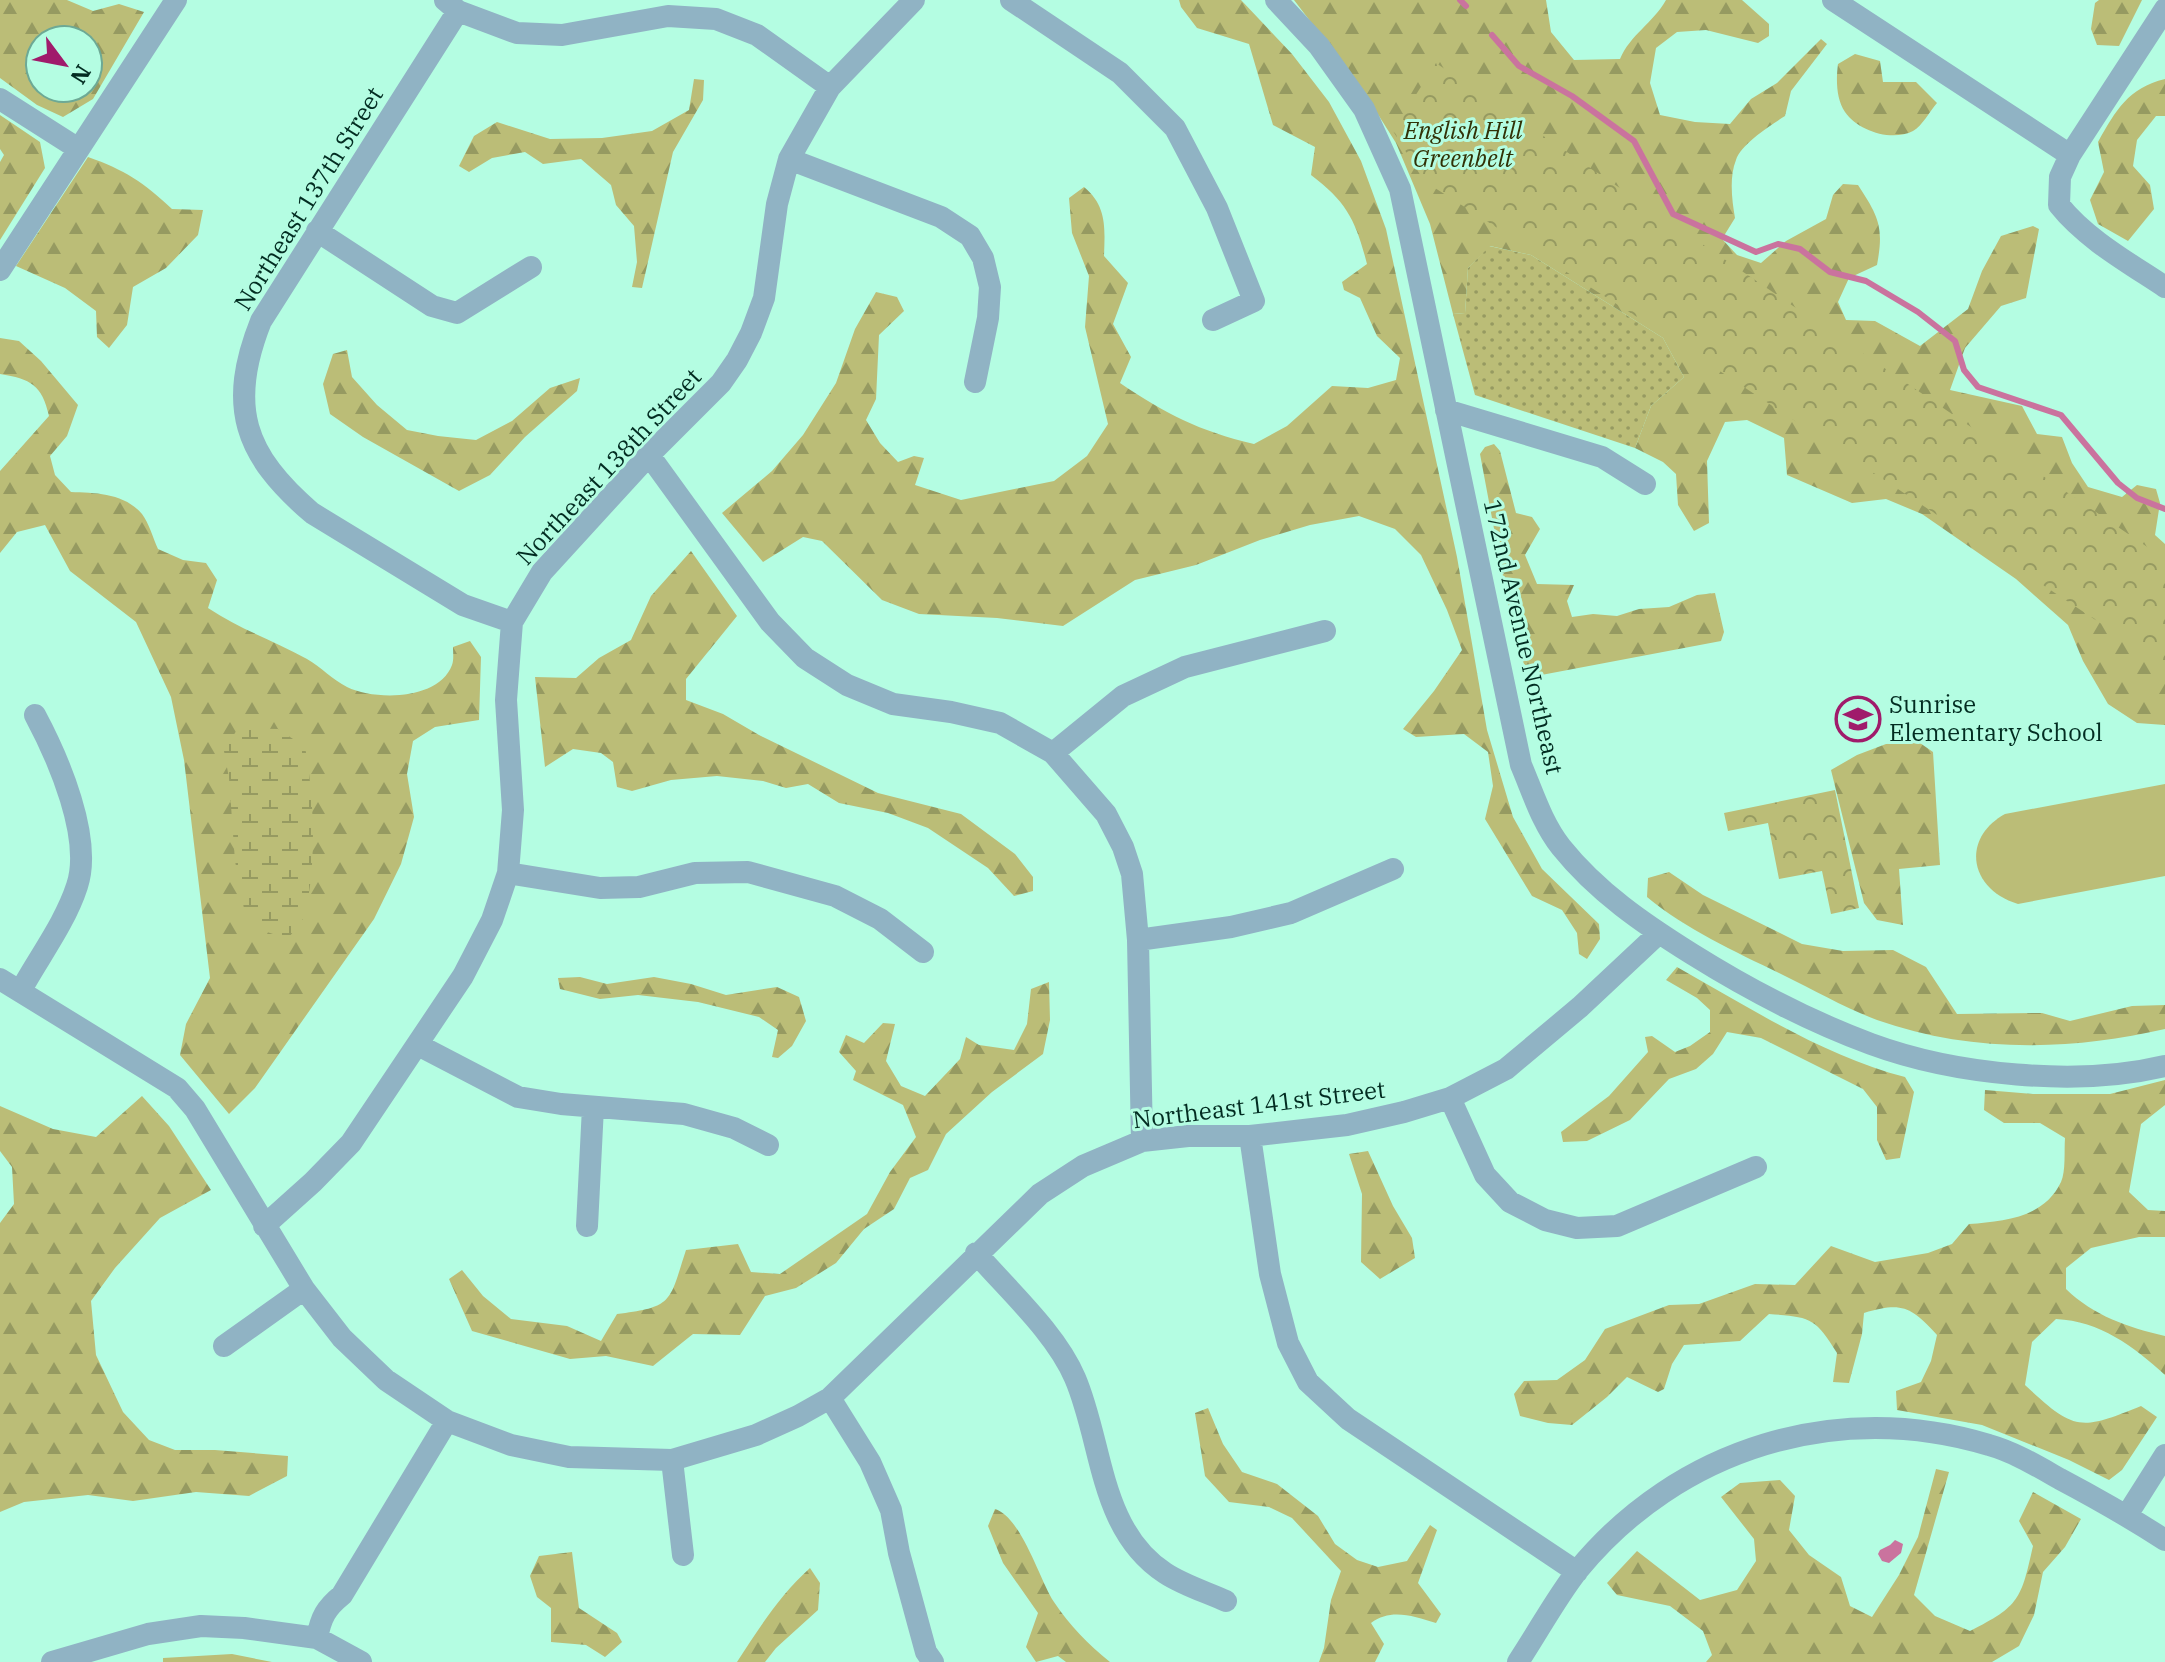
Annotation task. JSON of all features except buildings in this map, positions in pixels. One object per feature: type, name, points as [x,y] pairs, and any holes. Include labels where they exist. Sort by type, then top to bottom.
[{"type":"street","points":[[0,270],[176,0]]},
{"type":"street","name":"Northeast 138th Street","points":[[264,1226],[351,1143],[463,976],[492,920],[508,873],[513,810],[506,700],[512,622],[542,572],[649,455],[721,383],[751,333],[764,298],[777,204],[789,159],[830,87],[914,0]]},
{"type":"street","points":[[1011,0],[1120,73],[1175,128],[1217,208],[1254,301],[1213,320]]},
{"type":"street","name":"172nd Avenue Northeast","points":[[1276,0],[1319,46],[1364,109],[1400,189],[1521,765],[1545,822],[1561,847],[1609,897],[1659,933],[1784,1006],[1872,1044],[1925,1059],[2004,1073],[2084,1077],[2165,1066]]},
{"type":"street","points":[[1833,0],[2070,155]]},
{"type":"street","points":[[451,6],[517,33],[562,35],[666,8],[716,19],[757,35],[830,87]]},
{"type":"street","name":"Northeast 137th Street","points":[[451,6],[261,321],[249,352],[243,382],[246,426],[263,462],[291,495],[312,513],[463,605],[512,622]]},
{"type":"street","points":[[2165,9],[2070,155],[2060,177],[2059,205],[2120,256],[2165,287]]},
{"type":"street","points":[[0,99],[77,148]]},
{"type":"street","points":[[789,159],[941,217],[970,236],[983,258],[990,287],[988,318],[975,382]]},
{"type":"street","points":[[317,231],[447,313],[457,313],[531,267]]},
{"type":"street","points":[[1446,410],[1602,457],[1645,484]]},
{"type":"street","points":[[649,455],[770,622],[805,658],[847,685],[893,704],[1000,723],[1053,753],[1106,814],[1123,847],[1132,874],[1138,940],[1142,1141]]},
{"type":"street","points":[[1053,753],[1123,696],[1185,667],[1325,631]]},
{"type":"street","points":[[21,990],[69,904],[81,865],[80,846],[67,788],[55,751],[35,715]]},
{"type":"street","points":[[1138,940],[1231,927],[1291,913],[1393,869]]},
{"type":"street","points":[[508,873],[600,888],[639,887],[695,873],[748,872],[835,896],[880,919],[923,952]]},
{"type":"street","name":"Northeast 141st Street","points":[[0,979],[177,1088],[195,1109],[304,1289],[342,1338],[386,1380],[447,1421],[511,1445],[569,1457],[672,1460],[756,1435],[830,1398],[1040,1194],[1083,1166],[1142,1141],[1188,1136],[1250,1136],[1347,1125],[1450,1098],[1506,1069],[1580,1007],[1659,933]]},
{"type":"street","points":[[418,1045],[518,1097],[684,1114],[734,1128],[768,1145]]},
{"type":"street","points":[[1450,1098],[1485,1175],[1510,1202],[1545,1220],[1577,1228],[1617,1226],[1756,1167]]},
{"type":"street","points":[[587,1226],[593,1107]]},
{"type":"street","points":[[1250,1136],[1270,1274],[1288,1343],[1308,1382],[1348,1419],[1577,1572]]},
{"type":"street","points":[[976,1253],[1058,1347],[1074,1377],[1090,1422],[1109,1498],[1123,1528],[1145,1557],[1166,1574],[1226,1601]]},
{"type":"street","points":[[224,1346],[304,1289]]},
{"type":"street","points":[[830,1398],[870,1462],[891,1510],[899,1553],[926,1652],[933,1662]]},
{"type":"street","points":[[317,1638],[340,1616],[342,1595],[447,1421]]},
{"type":"street","points":[[1518,1662],[1577,1572],[1604,1542],[1672,1487],[1704,1467],[1753,1446],[1802,1435],[1854,1427],[1890,1427],[1991,1445],[2127,1515],[2165,1540]]},
{"type":"street","points":[[2127,1515],[2165,1455]]},
{"type":"street","points":[[672,1460],[683,1555]]},
{"type":"street","points":[[52,1662],[148,1634],[201,1626],[244,1628],[317,1638],[361,1662]]},
{"type":"green space","points":[[0,0],[67,0],[93,11],[119,4],[144,12],[104,80],[104,24],[24,24],[24,96],[0,78]]},
{"type":"green space","points":[[1179,0],[1241,0],[1292,54],[1329,102],[1361,161],[1386,229],[1457,557],[1487,730],[1513,817],[1542,869],[1599,924],[1600,939],[1587,959],[1579,954],[1577,933],[1562,910],[1532,896],[1485,819],[1493,786],[1488,752],[1464,734],[1416,737],[1403,729],[1462,650],[1421,555],[1395,529],[1359,516],[1310,525],[1260,540],[1196,565],[1135,580],[1063,626],[997,618],[919,614],[882,600],[822,541],[803,537],[763,562],[722,513],[772,471],[803,435],[836,383],[855,329],[876,292],[897,297],[904,311],[879,335],[876,399],[866,420],[880,443],[898,462],[914,456],[924,458],[915,485],[961,500],[1054,481],[1087,456],[1108,424],[1085,327],[1089,276],[1072,233],[1069,198],[1084,187],[1101,210],[1104,256],[1128,283],[1113,324],[1131,357],[1120,383],[1137,394],[1200,427],[1254,444],[1287,426],[1332,386],[1368,388],[1396,380],[1400,358],[1377,336],[1360,298],[1344,290],[1342,282],[1367,264],[1354,224],[1342,204],[1311,175],[1315,147],[1273,125],[1249,44],[1197,28]]},
{"type":"green space","points":[[1294,0],[1546,0],[1551,32],[1574,60],[1620,59],[1666,0],[1742,0],[1769,24],[1769,36],[1758,43],[1706,30],[1677,32],[1656,48],[1650,83],[1660,115],[1695,122],[1730,124],[1751,99],[1777,83],[1821,39],[1827,44],[1791,91],[1785,116],[1757,135],[1739,154],[1732,181],[1735,218],[1722,239],[1737,255],[1761,263],[1786,241],[1826,219],[1833,195],[1843,184],[1858,185],[1871,206],[1880,231],[1877,265],[1849,278],[1838,302],[1846,320],[1875,321],[1920,346],[1968,309],[1982,271],[2001,236],[2033,226],[2039,229],[2026,298],[2001,306],[1965,348],[1950,390],[2022,406],[2037,434],[2062,437],[2072,463],[2088,487],[2122,497],[2137,485],[2156,489],[2160,503],[2155,535],[2165,544],[2165,725],[2137,723],[2108,704],[2083,661],[2068,625],[2016,579],[1922,514],[1886,499],[1852,503],[1787,475],[1784,438],[1747,420],[1725,422],[1707,461],[1709,523],[1694,531],[1678,505],[1676,474],[1663,462],[1635,448],[1651,406],[1684,377],[1663,338],[1531,255],[1490,246],[1468,268],[1465,313],[1453,314],[1430,224],[1396,143],[1362,89]]},
{"type":"green space","points":[[2099,0],[2142,0],[2119,46],[2097,45],[2091,29],[2095,3]]},
{"type":"green space","points":[[1855,54],[1880,61],[1883,82],[1916,82],[1937,103],[1916,129],[1895,135],[1876,133],[1858,125],[1845,112],[1837,89],[1838,64]]},
{"type":"green space","name":"English Hill Greenbelt","points":[[1436,63],[2165,559],[2165,666],[1673,340],[1424,181],[1393,131]]},
{"type":"green space","points":[[694,79],[704,80],[703,100],[673,152],[642,288],[632,287],[637,262],[634,226],[616,205],[611,185],[581,159],[543,164],[525,152],[492,158],[469,172],[459,166],[474,136],[497,122],[550,139],[602,138],[652,131],[689,110]]},
{"type":"green space","points":[[2165,79],[2165,116],[2156,116],[2137,140],[2133,166],[2150,185],[2154,209],[2128,241],[2098,224],[2090,200],[2104,172],[2098,142],[2132,94]]},
{"type":"green space","points":[[36,104],[85,104],[63,117]]},
{"type":"green space","points":[[0,115],[40,142],[45,168],[0,240],[0,162],[4,155],[0,149]]},
{"type":"green space","points":[[88,157],[133,178],[172,209],[203,210],[198,235],[166,268],[133,287],[127,325],[109,348],[97,337],[96,311],[65,288],[16,266]]},
{"type":"green space","points":[[1489,246],[1531,255],[1663,338],[1684,377],[1651,406],[1635,448],[1475,395],[1453,314],[1465,313],[1468,268]]},
{"type":"green space","points":[[0,338],[19,341],[41,361],[78,405],[67,436],[50,456],[55,475],[71,492],[109,496],[127,502],[142,514],[158,549],[183,560],[206,563],[217,580],[208,608],[307,659],[337,681],[359,692],[390,695],[421,691],[445,677],[452,665],[453,647],[470,641],[481,657],[479,720],[435,727],[413,741],[407,774],[414,817],[401,864],[374,919],[255,1088],[229,1114],[180,1055],[186,1024],[210,978],[184,760],[171,697],[136,622],[70,571],[45,525],[17,532],[0,553],[0,471],[49,416],[43,397],[34,385],[0,374]]},
{"type":"green space","points":[[347,350],[352,377],[377,405],[407,430],[438,436],[476,440],[512,421],[550,388],[580,378],[577,391],[525,437],[490,475],[459,491],[363,437],[330,414],[323,384],[333,354]]},
{"type":"green space","points":[[1494,444],[1500,451],[1516,513],[1532,517],[1540,529],[1525,555],[1537,584],[1574,585],[1567,601],[1572,617],[1593,614],[1617,616],[1639,609],[1669,607],[1697,595],[1715,593],[1724,632],[1721,641],[1536,676],[1525,666],[1516,646],[1480,454],[1485,447]]},
{"type":"green space","points":[[691,551],[737,616],[686,679],[686,700],[723,714],[878,793],[961,814],[1015,854],[1033,877],[1033,891],[1014,896],[988,868],[928,828],[888,813],[839,803],[808,784],[786,788],[763,781],[717,776],[671,780],[632,791],[617,787],[613,762],[601,753],[573,749],[545,767],[535,677],[576,678],[599,658],[631,640],[651,596]]},
{"type":"green space","points":[[238,728],[278,729],[305,747],[313,852],[305,914],[288,939],[264,931],[245,914],[235,861],[224,751]]},
{"type":"green space","points":[[1920,743],[1933,752],[1940,865],[1899,869],[1903,925],[1877,920],[1864,903],[1831,770],[1857,755],[1886,744]]},
{"type":"green space","points":[[2165,784],[2165,876],[2018,904],[1989,888],[1981,876],[1977,850],[1981,837],[1991,824],[2005,814]]},
{"type":"green space","points":[[1835,790],[1859,908],[1831,914],[1822,871],[1779,879],[1768,823],[1728,831],[1724,813]]},
{"type":"green space","points":[[1669,872],[1703,895],[1802,944],[1843,951],[1893,950],[1926,967],[1957,1014],[2042,1013],[2070,1021],[2132,1006],[2165,1005],[2165,1029],[2093,1042],[2020,1045],[1948,1038],[1877,1020],[1730,949],[1662,909],[1647,897],[1648,878]]},
{"type":"green space","points":[[1677,967],[1817,1044],[1905,1077],[1914,1092],[1900,1158],[1886,1160],[1877,1140],[1877,1107],[1863,1089],[1761,1038],[1727,1032],[1713,1054],[1696,1069],[1669,1079],[1630,1120],[1587,1141],[1563,1142],[1561,1132],[1609,1096],[1648,1052],[1645,1037],[1652,1036],[1675,1052],[1710,1032],[1710,1010],[1697,998],[1666,980]]},
{"type":"green space","points":[[580,977],[607,984],[654,977],[726,995],[777,987],[799,997],[806,1021],[792,1046],[778,1058],[772,1057],[778,1030],[759,1017],[698,1002],[638,995],[600,999],[560,989],[558,978]]},
{"type":"green space","points":[[1049,982],[1050,1020],[1043,1054],[992,1092],[946,1134],[928,1170],[910,1178],[894,1209],[864,1229],[836,1263],[796,1288],[765,1296],[740,1335],[693,1334],[653,1366],[606,1356],[570,1359],[472,1331],[449,1279],[462,1270],[483,1296],[511,1319],[567,1326],[601,1341],[617,1314],[649,1308],[666,1299],[672,1291],[686,1250],[738,1244],[751,1272],[780,1274],[867,1214],[890,1172],[916,1137],[903,1105],[853,1080],[856,1071],[839,1052],[846,1035],[864,1043],[883,1023],[895,1024],[886,1061],[901,1086],[925,1096],[960,1059],[966,1037],[979,1045],[1014,1050],[1027,1024],[1031,989]]},
{"type":"green space","points":[[2165,1080],[2165,1105],[2141,1124],[2129,1192],[2148,1210],[2165,1211],[2165,1237],[2139,1237],[2091,1248],[2066,1268],[2066,1289],[2112,1319],[2165,1336],[2165,1375],[2115,1337],[2087,1325],[2056,1319],[2032,1342],[2025,1385],[2055,1411],[2078,1422],[2104,1420],[2141,1406],[2157,1417],[2122,1470],[2109,1480],[2069,1460],[1982,1425],[1897,1410],[1896,1391],[1921,1382],[1931,1361],[1937,1335],[1912,1312],[1897,1307],[1864,1313],[1862,1334],[1849,1383],[1833,1382],[1837,1353],[1817,1326],[1803,1318],[1769,1314],[1740,1341],[1684,1345],[1672,1364],[1664,1389],[1658,1392],[1627,1377],[1572,1425],[1520,1416],[1514,1394],[1524,1381],[1557,1380],[1585,1360],[1605,1329],[1669,1305],[1699,1304],[1755,1284],[1795,1285],[1831,1246],[1875,1262],[1928,1253],[1952,1244],[1969,1224],[2009,1219],[2044,1203],[2054,1194],[2063,1177],[2065,1138],[2040,1123],[2004,1123],[1984,1110],[1985,1090],[2033,1094],[2110,1094]]},
{"type":"green space","points":[[142,1096],[169,1126],[211,1190],[160,1218],[115,1268],[91,1301],[96,1355],[123,1412],[149,1440],[175,1450],[288,1456],[287,1476],[249,1496],[196,1492],[133,1501],[88,1495],[24,1502],[0,1512],[0,1223],[14,1204],[12,1167],[0,1151],[0,1106],[53,1129],[96,1137]]},
{"type":"green space","points":[[1368,1151],[1393,1206],[1412,1238],[1415,1258],[1380,1279],[1361,1262],[1362,1194],[1349,1154]]},
{"type":"green space","points":[[1208,1408],[1223,1444],[1242,1472],[1277,1484],[1318,1516],[1335,1544],[1357,1560],[1378,1567],[1407,1561],[1430,1525],[1437,1530],[1418,1583],[1441,1614],[1436,1623],[1402,1615],[1379,1618],[1371,1623],[1384,1644],[1375,1662],[1319,1662],[1331,1600],[1341,1571],[1292,1518],[1269,1507],[1229,1502],[1205,1476],[1195,1413]]},
{"type":"green space","points":[[1936,1469],[1949,1472],[1914,1595],[1935,1616],[1970,1631],[2009,1607],[2021,1590],[2033,1546],[2019,1521],[2033,1492],[2081,1519],[2065,1547],[2043,1572],[2034,1615],[2019,1646],[1992,1662],[1706,1662],[1712,1655],[1703,1631],[1670,1606],[1617,1595],[1607,1583],[1637,1551],[1700,1600],[1737,1590],[1756,1561],[1754,1539],[1721,1497],[1740,1483],[1780,1480],[1795,1496],[1789,1530],[1809,1555],[1841,1577],[1850,1606],[1872,1617],[1899,1575],[1918,1537]]},
{"type":"green space","points":[[995,1509],[1014,1524],[1022,1536],[1060,1611],[1110,1662],[1066,1662],[1058,1656],[1036,1662],[1026,1647],[1038,1613],[1003,1563],[988,1526]]},
{"type":"green space","points":[[572,1552],[579,1608],[617,1633],[622,1642],[605,1657],[586,1645],[551,1642],[551,1608],[537,1597],[530,1576],[539,1556]]},
{"type":"green space","points":[[810,1568],[820,1583],[818,1610],[765,1662],[737,1662],[762,1624]]},
{"type":"green space","points":[[232,1654],[272,1662],[163,1662],[163,1658]]},
{"type":"shaded area","points":[[1895,1540],[1903,1544],[1901,1553],[1889,1563],[1882,1561],[1878,1554],[1880,1550]]},
{"type":"waterway","points":[[1460,0],[1466,6]]},
{"type":"waterway","points":[[1492,35],[1519,66],[1572,96],[1634,141],[1673,214],[1756,252],[1778,244],[1800,249],[1830,272],[1866,281],[1918,312],[1955,341],[1964,370],[1978,387],[2061,415],[2118,483],[2137,498],[2165,509]]},
{"type":"place","name":"Sunrise Elementary School","points":[[1858,719]]}]
